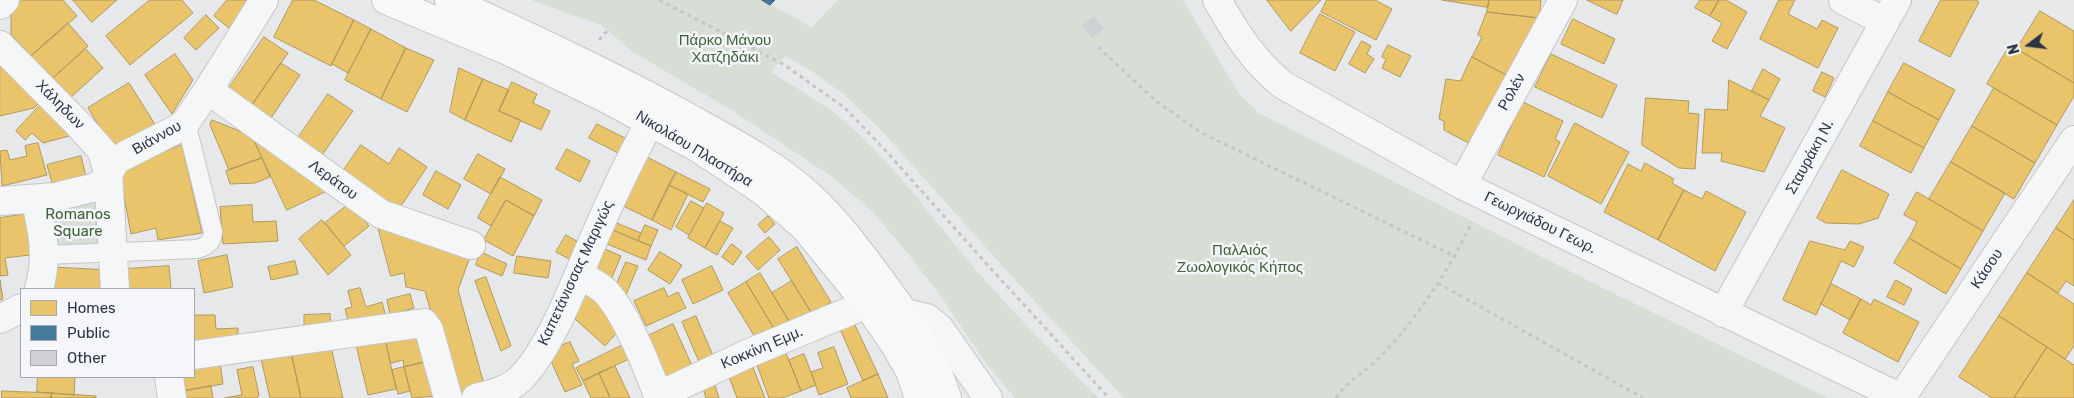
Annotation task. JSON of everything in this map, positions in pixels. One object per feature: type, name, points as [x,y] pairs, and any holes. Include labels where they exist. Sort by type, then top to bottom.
[{"type":"main road","name":"Νικολάου Πλαστήρα","points":[[386,0],[506,50],[650,122],[723,163],[763,191],[805,228],[867,304],[910,371],[919,398]]},
{"type":"main road","name":"Νικολάου Πλαστήρα","points":[[449,0],[621,81],[722,136],[778,171],[811,197],[835,222],[906,313],[931,356],[946,398]]},
{"type":"street","points":[[0,4],[5,0]]},
{"type":"street","name":"Βιάννου","points":[[0,201],[65,196],[103,183],[113,164],[122,156],[173,131],[186,122],[264,0]]},
{"type":"street","name":"Γεωργιάδου Γεωρ.","points":[[1217,0],[1241,41],[1270,74],[1283,85],[1462,185],[1901,398]]},
{"type":"street","name":"Ρολέν","points":[[1462,185],[1563,0]]},
{"type":"street","points":[[1843,0],[1891,11]]},
{"type":"street","name":"Σταυράκη Ν.","points":[[1723,313],[1891,11]]},
{"type":"street","name":"Χάληδων","points":[[0,45],[98,145],[104,156],[108,173],[115,288]]},
{"type":"street","name":"Λεράτου","points":[[208,90],[381,214],[471,245]]},
{"type":"street","name":"Καπετάνισσας Μαριγώς","points":[[476,398],[504,390],[516,383],[551,333],[579,274],[618,183],[650,122]]},
{"type":"street","name":"Κάσου","points":[[1901,398],[2074,140]]},
{"type":"street","points":[[35,199],[44,236],[45,255],[39,288]]},
{"type":"street","points":[[579,274],[598,286],[611,300],[637,347],[659,397]]},
{"type":"street","name":"Κοκκίνη Εμμ.","points":[[659,397],[747,354],[867,304]]},
{"type":"street","points":[[0,319],[20,309]]},
{"type":"street","points":[[906,313],[927,318],[940,329],[988,398]]},
{"type":"street","points":[[195,355],[424,324],[429,330],[448,398]]},
{"type":"street","points":[[169,378],[172,398]]},
{"type":"lane","points":[[45,255],[197,249],[206,246],[212,239],[213,232],[186,122]]},
{"type":"path","points":[[659,0],[783,64],[844,108],[885,150],[990,269],[1109,398]]},
{"type":"path","points":[[1098,47],[1156,101],[1200,132],[1456,256]]},
{"type":"path","points":[[1336,398],[1356,377],[1381,357],[1407,328],[1456,256],[1476,214]]},
{"type":"path","points":[[1438,283],[1643,398]]},
{"type":"green space","name":"ΠαλΑιός Ζωολογικός Κήπος","points":[[531,0],[762,0],[812,27],[838,0],[1183,0],[1239,94],[1259,113],[1607,290],[1828,398],[1124,398],[881,130],[846,96],[813,72],[785,56],[771,72],[838,116],[857,132],[891,167],[1001,298],[1099,398],[1015,398],[985,362],[942,298],[906,251],[872,211],[831,176],[733,111],[633,52],[601,25]]},
{"type":"green space","name":"Romanos Square","points":[[105,184],[109,248],[49,252],[41,202]]},
{"type":"building: Homes","points":[[22,0],[63,0],[77,16],[31,56],[11,34],[11,10]]},
{"type":"building: Homes","points":[[73,0],[117,0],[92,22]]},
{"type":"building: Homes","points":[[150,0],[182,0],[193,13],[130,65],[106,36]]},
{"type":"building: Homes","points":[[227,0],[252,0],[229,28],[214,16]]},
{"type":"building: Homes","points":[[293,0],[314,0],[354,20],[331,66],[274,37]]},
{"type":"building: Homes","points":[[1267,0],[1321,0],[1291,31]]},
{"type":"building: Homes","points":[[1327,0],[1375,0],[1392,9],[1376,40],[1321,12]]},
{"type":"building: Homes","points":[[1442,0],[1489,0],[1488,7]]},
{"type":"building: Homes","points":[[1489,0],[1541,0],[1539,18],[1487,12]]},
{"type":"building: Homes","points":[[1587,0],[1623,0],[1617,14]]},
{"type":"building: Homes","points":[[1700,0],[1719,0],[1710,16],[1695,8]]},
{"type":"building: Homes","points":[[1719,0],[1726,0],[1747,12],[1727,49],[1712,41],[1722,23],[1710,16]]},
{"type":"building: Homes","points":[[1779,0],[1795,0],[1788,14],[1817,29],[1822,20],[1838,28],[1818,68],[1760,39]]},
{"type":"building: Homes","points":[[1941,0],[1976,0],[1979,2],[1950,57],[1919,41]]},
{"type":"building: Homes","points":[[2040,11],[2074,31],[2074,83],[2017,49]]},
{"type":"building: Homes","points":[[1487,12],[1539,18],[1510,77],[1472,57],[1482,37],[1478,35]]},
{"type":"building: Homes","points":[[1320,14],[1355,32],[1335,71],[1300,53]]},
{"type":"building: Homes","points":[[206,15],[219,28],[196,50],[184,38]]},
{"type":"building: Homes","points":[[1573,19],[1615,39],[1604,64],[1561,44]]},
{"type":"building: Homes","points":[[354,20],[371,29],[348,73],[332,64]]},
{"type":"building: Homes","points":[[68,23],[88,46],[52,79],[31,56]]},
{"type":"building: Homes","points":[[371,29],[406,48],[381,99],[345,80]]},
{"type":"building: Homes","points":[[264,37],[288,53],[250,108],[227,91]]},
{"type":"building: Homes","points":[[1362,41],[1371,46],[1367,54],[1374,59],[1365,73],[1349,64]]},
{"type":"building: Homes","points":[[1388,45],[1411,56],[1400,77],[1382,68],[1386,59],[1382,57]]},
{"type":"building: Homes","points":[[2010,45],[2074,83],[2074,96],[2057,125],[1987,84]]},
{"type":"building: Homes","points":[[406,48],[434,60],[407,112],[381,99]]},
{"type":"building: Homes","points":[[86,49],[103,68],[69,99],[52,79]]},
{"type":"building: Homes","points":[[175,54],[193,80],[172,114],[145,75]]},
{"type":"building: Homes","points":[[1551,54],[1617,85],[1602,118],[1535,87]]},
{"type":"building: Homes","points":[[0,57],[41,101],[34,108],[0,116]]},
{"type":"building: Homes","points":[[1472,57],[1510,77],[1474,146],[1444,130],[1444,121],[1439,119],[1446,79],[1460,81]]},
{"type":"building: Homes","points":[[281,63],[300,75],[269,121],[250,108]]},
{"type":"building: Homes","points":[[1904,63],[1955,90],[1939,120],[1888,92]]},
{"type":"building: Homes","points":[[459,68],[483,79],[465,120],[450,112]]},
{"type":"building: Homes","points":[[1763,69],[1780,79],[1769,100],[1752,91]]},
{"type":"building: Homes","points":[[1822,72],[1834,78],[1825,97],[1813,91]]},
{"type":"building: Homes","points":[[483,79],[509,90],[499,111],[521,120],[511,142],[465,120]]},
{"type":"building: Homes","points":[[1729,80],[1769,100],[1760,116],[1785,128],[1764,172],[1721,161],[1722,153],[1702,153],[1705,109],[1727,110]]},
{"type":"building: Homes","points":[[512,82],[537,94],[533,103],[550,111],[541,130],[499,111]]},
{"type":"building: Homes","points":[[129,83],[156,126],[115,152],[88,108]]},
{"type":"building: Homes","points":[[1994,88],[2057,125],[2035,163],[1972,126]]},
{"type":"building: Homes","points":[[1888,92],[1939,120],[1924,148],[1873,121]]},
{"type":"building: Homes","points":[[328,94],[353,111],[322,155],[298,138]]},
{"type":"building: Homes","points":[[1646,98],[1689,101],[1688,113],[1699,114],[1695,169],[1679,168],[1642,145]]},
{"type":"building: Homes","points":[[1523,102],[1563,121],[1555,139],[1560,142],[1544,177],[1498,155]]},
{"type":"building: Homes","points":[[42,103],[73,135],[43,143],[32,133],[25,140],[16,131]]},
{"type":"building: Homes","points":[[212,120],[252,136],[262,158],[229,170],[210,125]]},
{"type":"building: Homes","points":[[1873,121],[1924,148],[1911,173],[1860,146]]},
{"type":"building: Homes","points":[[1575,123],[1629,152],[1601,204],[1548,176]]},
{"type":"building: Homes","points":[[597,124],[629,140],[622,155],[589,138]]},
{"type":"building: Homes","points":[[1972,126],[2035,163],[2014,199],[1951,162]]},
{"type":"building: Homes","points":[[252,136],[329,190],[287,210]]},
{"type":"building: Homes","points":[[38,143],[47,175],[2,186],[0,151],[7,150],[10,160],[27,156],[25,146]]},
{"type":"building: Homes","points":[[182,145],[202,233],[158,240],[156,228],[131,234],[119,170]]},
{"type":"building: Homes","points":[[361,145],[389,164],[399,148],[427,167],[397,212],[341,174]]},
{"type":"building: Homes","points":[[567,149],[590,161],[580,182],[556,169]]},
{"type":"building: Homes","points":[[478,154],[505,169],[491,194],[464,179]]},
{"type":"building: Homes","points":[[81,156],[87,181],[54,190],[47,165]]},
{"type":"building: Homes","points":[[645,156],[676,172],[652,220],[621,205]]},
{"type":"building: Homes","points":[[262,158],[270,177],[255,183],[230,184],[226,171]]},
{"type":"building: Homes","points":[[1951,162],[2005,193],[1983,231],[1929,199]]},
{"type":"building: Homes","points":[[1645,163],[1674,179],[1672,183],[1684,190],[1658,240],[1604,212],[1628,164],[1641,171]]},
{"type":"building: Homes","points":[[1842,170],[1889,194],[1878,218],[1859,224],[1826,223],[1817,218]]},
{"type":"building: Homes","points":[[436,171],[461,185],[448,209],[423,195]]},
{"type":"building: Homes","points":[[676,172],[710,189],[703,202],[669,185]]},
{"type":"building: Homes","points":[[500,177],[542,200],[534,216],[506,200],[491,226],[478,218]]},
{"type":"building: Homes","points":[[669,185],[688,194],[671,230],[652,220]]},
{"type":"building: Homes","points":[[1684,190],[1702,199],[1706,191],[1746,212],[1715,271],[1658,240]]},
{"type":"building: Homes","points":[[1917,192],[1983,231],[1961,269],[1909,238],[1917,222],[1904,215]]},
{"type":"building: Homes","points":[[506,200],[534,216],[513,256],[484,240]]},
{"type":"building: Homes","points":[[2074,200],[2074,240],[2056,228]]},
{"type":"building: Homes","points":[[691,201],[704,208],[689,235],[676,227]]},
{"type":"building: Homes","points":[[350,203],[369,226],[344,246],[325,223]]},
{"type":"building: Homes","points":[[707,203],[724,213],[705,248],[688,238]]},
{"type":"building: Homes","points":[[252,205],[253,222],[276,221],[278,241],[223,244],[220,207]]},
{"type":"building: Homes","points":[[33,213],[38,254],[5,258],[8,275],[0,276],[0,218]]},
{"type":"building: Homes","points":[[768,216],[775,224],[765,233],[758,225]]},
{"type":"building: Homes","points":[[607,219],[641,233],[638,241],[613,230],[610,237],[601,233]]},
{"type":"building: Homes","points":[[322,220],[351,255],[328,275],[299,239]]},
{"type":"building: Homes","points":[[720,221],[733,228],[717,255],[705,248]]},
{"type":"building: Homes","points":[[645,225],[658,230],[651,246],[638,241]]},
{"type":"building: Homes","points":[[378,227],[471,254],[458,290],[485,388],[454,396],[425,291],[406,287],[404,273],[391,276]]},
{"type":"building: Homes","points":[[2056,228],[2074,240],[2074,286],[2066,281],[2058,293],[2027,273]]},
{"type":"building: Homes","points":[[613,230],[651,246],[646,260],[607,244]]},
{"type":"building: Homes","points":[[566,235],[582,244],[573,261],[556,252]]},
{"type":"building: Homes","points":[[769,237],[780,250],[758,270],[746,257]]},
{"type":"building: Homes","points":[[1909,238],[1961,269],[1946,294],[1894,263]]},
{"type":"building: Homes","points":[[1810,241],[1845,250],[1850,241],[1864,247],[1854,267],[1841,261],[1816,315],[1783,300]]},
{"type":"building: Homes","points":[[732,244],[742,252],[733,265],[722,257]]},
{"type":"building: Homes","points":[[596,245],[621,256],[610,282],[585,271]]},
{"type":"building: Homes","points":[[797,247],[831,302],[812,314],[778,259]]},
{"type":"building: Homes","points":[[481,252],[507,264],[502,276],[476,265]]},
{"type":"building: Homes","points":[[660,252],[682,265],[670,284],[648,270]]},
{"type":"building: Homes","points":[[227,255],[233,287],[204,293],[198,261]]},
{"type":"building: Homes","points":[[517,256],[551,261],[548,278],[514,273]]},
{"type":"building: Homes","points":[[295,261],[298,274],[271,280],[268,267]]},
{"type":"building: Homes","points":[[626,262],[638,266],[624,300],[613,294]]},
{"type":"building: Homes","points":[[169,266],[171,288],[127,288],[126,269]]},
{"type":"building: Homes","points":[[712,266],[723,290],[693,304],[682,280]]},
{"type":"building: Homes","points":[[53,267],[109,270],[108,288],[52,288]]},
{"type":"building: Homes","points":[[760,273],[792,326],[776,332],[746,282]]},
{"type":"building: Homes","points":[[2027,273],[2074,304],[2074,346],[2065,359],[1999,316]]},
{"type":"building: Homes","points":[[486,277],[511,346],[501,351],[475,281]]},
{"type":"building: Homes","points":[[0,280],[3,299],[0,300]]},
{"type":"building: Homes","points":[[1896,280],[1912,289],[1904,305],[1887,297]]},
{"type":"building: Homes","points":[[792,281],[812,314],[792,326],[772,293]]},
{"type":"building: Homes","points":[[746,282],[776,332],[758,342],[728,293]]},
{"type":"building: Homes","points":[[1832,284],[1861,299],[1850,320],[1821,304]]},
{"type":"building: Homes","points":[[360,288],[366,307],[382,302],[387,321],[351,331],[345,309],[352,307],[348,291]]},
{"type":"building: Homes","points":[[664,288],[668,297],[678,292],[686,308],[646,326],[634,301]]},
{"type":"building: Homes","points":[[586,289],[622,327],[605,346],[574,318]]},
{"type":"building: Homes","points":[[410,294],[414,308],[390,315],[387,300]]},
{"type":"building: Homes","points":[[1861,299],[1871,305],[1874,299],[1919,322],[1898,362],[1843,333]]},
{"type":"building: Homes","points":[[330,314],[331,329],[304,330],[304,315]]},
{"type":"building: Homes","points":[[195,315],[215,315],[216,329],[238,328],[238,346],[195,348]]},
{"type":"building: Homes","points":[[696,316],[714,358],[700,364],[682,322]]},
{"type":"building: Homes","points":[[1999,316],[2047,347],[2014,398],[1992,398],[1959,377]]},
{"type":"building: Homes","points":[[854,323],[878,374],[863,381],[840,329]]},
{"type":"building: Homes","points":[[673,324],[695,372],[661,385],[641,339]]},
{"type":"building: Homes","points":[[384,334],[422,334],[429,361],[404,367],[403,360],[391,363]]},
{"type":"building: Homes","points":[[384,334],[396,389],[368,395],[355,341]]},
{"type":"building: Homes","points":[[570,342],[579,361],[572,364],[582,385],[565,392],[547,352]]},
{"type":"building: Homes","points":[[330,343],[343,398],[301,398],[291,352]]},
{"type":"building: Homes","points":[[627,343],[633,357],[583,381],[576,368]]},
{"type":"building: Homes","points":[[834,347],[848,384],[819,395],[811,372],[823,368],[818,353]]},
{"type":"building: Homes","points":[[2047,347],[2074,365],[2074,398],[2014,398]]},
{"type":"building: Homes","points":[[291,352],[301,398],[270,398],[261,359]]},
{"type":"building: Homes","points":[[786,353],[801,391],[782,398],[769,398],[757,365]]},
{"type":"building: Homes","points":[[804,354],[816,385],[801,391],[789,360]]},
{"type":"building: Homes","points":[[429,361],[437,396],[412,398],[404,367]]},
{"type":"building: Homes","points":[[220,362],[223,384],[178,392],[176,378],[195,378],[195,367]]},
{"type":"building: Homes","points":[[752,365],[765,398],[737,398],[728,374]]},
{"type":"building: Homes","points":[[615,366],[630,398],[610,398],[599,373]]},
{"type":"building: Homes","points":[[253,367],[259,395],[257,398],[224,398],[242,395],[237,370]]},
{"type":"building: Homes","points":[[404,367],[410,391],[398,394],[392,370]]},
{"type":"building: Homes","points":[[599,373],[609,398],[591,398],[583,381]]},
{"type":"building: Homes","points":[[878,374],[888,398],[851,398],[847,388]]},
{"type":"building: Homes","points":[[712,376],[719,398],[706,398],[700,379]]},
{"type":"building: Homes","points":[[38,378],[75,378],[74,395],[37,392]]},
{"type":"building: Homes","points":[[211,386],[213,398],[179,398],[178,392]]},
{"type":"building: Homes","points":[[2,391],[52,393],[51,398],[2,398]]},
{"type":"building: Homes","points":[[52,393],[96,396],[96,398],[51,398]]},
{"type":"building: Public","points":[[762,0],[775,0],[770,5]]},
{"type":"building: Other","points":[[1094,16],[1104,29],[1092,38],[1082,25]]},
{"type":"park label","name":"Πάρκο Μάνου Χατζηδάκι","points":[[725,50]]}]
